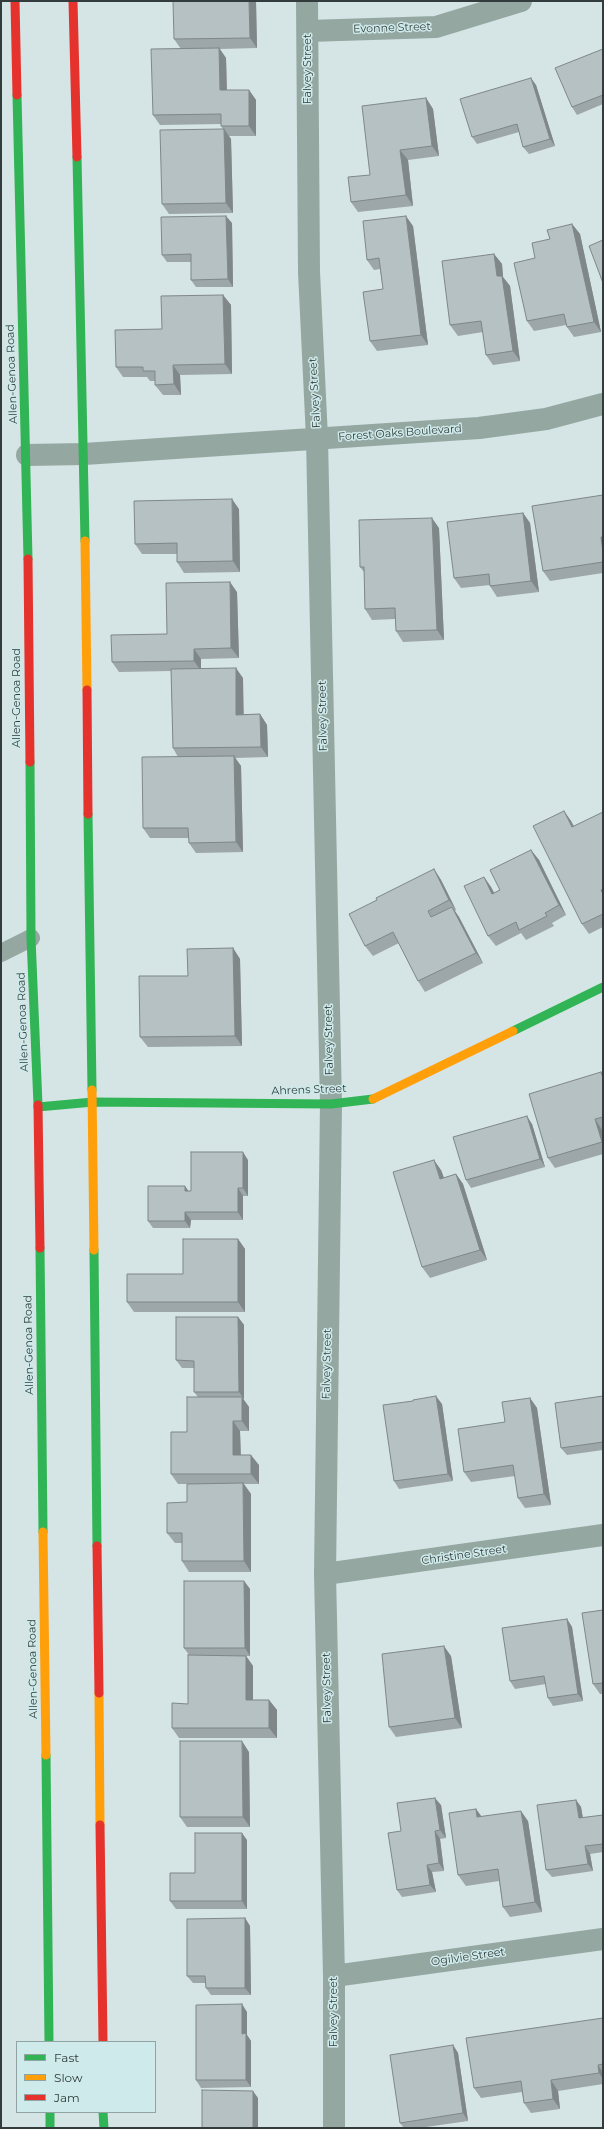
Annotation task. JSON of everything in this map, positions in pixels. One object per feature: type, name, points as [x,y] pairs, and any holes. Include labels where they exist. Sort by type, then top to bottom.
[{"type":"main road","name":"Allen-Genoa Road","points":[[15,1],[27,455],[31,938],[38,1107],[49,2041]]},
{"type":"main road","points":[[73,1],[84,454],[93,1102],[103,2041]]},
{"type":"main road","name":"Ahrens Street","points":[[38,1107],[93,1102],[331,1104],[377,1098],[603,987]]},
{"type":"main road","points":[[50,2113],[50,2128]]},
{"type":"main road","points":[[103,2113],[104,2128]]},
{"type":"street","name":"Falvey Street","points":[[307,1],[309,272],[317,438],[331,1104],[324,1574],[334,1976],[334,2128]]},
{"type":"street","name":"Evonne Street","points":[[308,31],[436,27],[521,1]]},
{"type":"street","name":"Forest Oaks Boulevard","points":[[27,455],[84,454],[479,428],[546,419],[603,404]]},
{"type":"street","name":"Christine Street","points":[[324,1574],[603,1535]]},
{"type":"street","name":"Ogilvie Street","points":[[334,1976],[603,1939]]},
{"type":"lane","points":[[1,953],[31,938]]},
{"type":"building","points":[[173,1],[249,1],[250,38],[174,39]]},
{"type":"building","points":[[219,48],[220,90],[249,90],[249,126],[221,126],[221,114],[153,115],[151,49]]},
{"type":"building","points":[[603,49],[603,95],[572,107],[555,68]]},
{"type":"building","points":[[531,78],[550,139],[523,147],[517,124],[472,137],[460,99]]},
{"type":"building","points":[[426,98],[432,146],[400,150],[406,195],[351,202],[348,177],[370,175],[362,106]]},
{"type":"building","points":[[224,129],[226,203],[162,204],[160,130]]},
{"type":"building","points":[[226,216],[228,279],[191,280],[191,254],[162,255],[161,217]]},
{"type":"building","points":[[406,216],[421,335],[370,341],[363,292],[383,289],[379,258],[367,260],[363,221]]},
{"type":"building","points":[[572,224],[594,322],[567,327],[564,314],[527,321],[514,263],[535,258],[532,243],[550,239],[547,230]]},
{"type":"building","points":[[603,240],[603,283],[589,246]]},
{"type":"building","points":[[494,254],[497,276],[502,276],[513,351],[486,355],[481,321],[450,325],[442,261]]},
{"type":"building","points":[[223,295],[225,364],[173,365],[174,384],[155,385],[155,371],[143,371],[143,367],[116,367],[115,330],[162,329],[161,296]]},
{"type":"building","points":[[603,495],[603,537],[601,537],[603,562],[543,571],[532,506]]},
{"type":"building","points":[[232,499],[233,561],[177,562],[177,543],[135,544],[134,501]]},
{"type":"building","points":[[523,513],[531,581],[490,586],[489,574],[454,578],[447,522]]},
{"type":"building","points":[[432,518],[437,630],[396,631],[395,608],[365,609],[364,567],[360,567],[359,520]]},
{"type":"building","points":[[230,582],[231,648],[194,649],[194,661],[112,662],[111,635],[167,634],[166,583]]},
{"type":"building","points":[[236,668],[236,715],[260,714],[261,747],[173,748],[171,669]]},
{"type":"building","points":[[234,756],[236,842],[189,843],[188,828],[143,828],[142,757]]},
{"type":"building","points":[[564,811],[572,827],[603,812],[603,889],[601,890],[603,894],[603,914],[582,924],[533,826]]},
{"type":"building","points":[[531,850],[559,905],[545,913],[547,916],[519,930],[516,922],[488,936],[464,886],[484,877],[492,894],[500,890],[490,870]]},
{"type":"building","points":[[434,869],[449,900],[428,911],[431,917],[452,907],[476,953],[418,981],[393,932],[365,946],[349,914],[377,900],[376,898]]},
{"type":"building","points":[[233,948],[235,1036],[140,1037],[139,976],[188,976],[187,949]]},
{"type":"building","points":[[601,1072],[603,1078],[603,1117],[595,1119],[602,1142],[548,1158],[529,1094]]},
{"type":"building","points":[[527,1116],[540,1159],[466,1180],[453,1137]]},
{"type":"building","points":[[191,1152],[243,1152],[243,1188],[238,1188],[238,1212],[185,1212],[185,1221],[148,1221],[148,1186],[185,1186],[185,1191],[191,1191]]},
{"type":"building","points":[[434,1160],[440,1179],[456,1174],[480,1250],[422,1267],[393,1172]]},
{"type":"building","points":[[183,1239],[238,1239],[238,1302],[127,1302],[127,1274],[183,1274]]},
{"type":"building","points":[[176,1317],[238,1317],[239,1392],[194,1392],[194,1361],[176,1360]]},
{"type":"building","points":[[436,1396],[448,1474],[394,1481],[383,1405]]},
{"type":"building","points":[[603,1396],[603,1442],[561,1448],[555,1403]]},
{"type":"building","points":[[187,1397],[242,1397],[242,1421],[233,1421],[233,1455],[251,1455],[251,1474],[171,1474],[171,1432],[187,1432]]},
{"type":"building","points":[[530,1398],[544,1494],[518,1498],[513,1465],[464,1472],[458,1429],[505,1422],[502,1402]]},
{"type":"building","points":[[243,1483],[244,1561],[182,1561],[182,1533],[167,1533],[167,1503],[187,1502],[187,1484]]},
{"type":"building","points":[[184,1581],[244,1581],[245,1648],[184,1648]]},
{"type":"building","points":[[603,1610],[603,1683],[593,1684],[582,1613]]},
{"type":"building","points":[[567,1619],[578,1694],[548,1698],[544,1676],[510,1681],[502,1628]]},
{"type":"building","points":[[444,1646],[455,1718],[389,1727],[382,1654]]},
{"type":"building","points":[[188,1655],[246,1656],[246,1700],[269,1700],[269,1728],[172,1728],[172,1703],[188,1704]]},
{"type":"building","points":[[180,1741],[242,1741],[243,1817],[180,1817]]},
{"type":"building","points":[[435,1798],[440,1830],[435,1831],[439,1863],[427,1865],[430,1885],[397,1890],[388,1833],[401,1831],[397,1803]]},
{"type":"building","points":[[576,1800],[579,1818],[603,1815],[603,1844],[585,1846],[588,1864],[546,1870],[537,1805]]},
{"type":"building","points":[[476,1809],[477,1817],[521,1811],[535,1902],[503,1907],[498,1869],[458,1875],[449,1813]]},
{"type":"building","points":[[195,1833],[242,1833],[242,1901],[170,1901],[170,1873],[195,1873]]},
{"type":"building","points":[[245,1918],[245,1988],[206,1988],[205,1976],[187,1976],[187,1919]]},
{"type":"building","points":[[242,2004],[242,2034],[246,2033],[246,2080],[196,2080],[196,2005]]},
{"type":"building","points":[[603,2018],[603,2064],[598,2065],[599,2073],[551,2080],[553,2099],[524,2103],[521,2081],[474,2088],[466,2038]]},
{"type":"building","points":[[453,2045],[463,2113],[400,2123],[390,2055]]},
{"type":"building","points":[[202,2090],[253,2091],[253,2128],[202,2128]]},
{"type":"traffic: fast","points":[[17,95],[28,559]]},
{"type":"traffic: fast","points":[[77,157],[85,541]]},
{"type":"traffic: fast","points":[[30,762],[31,938],[38,1105]]},
{"type":"traffic: fast","points":[[88,814],[92,1090]]},
{"type":"traffic: fast","points":[[513,1031],[603,987]]},
{"type":"traffic: fast","points":[[38,1107],[93,1102],[331,1104],[373,1099]]},
{"type":"traffic: fast","points":[[40,1248],[43,1532]]},
{"type":"traffic: fast","points":[[94,1250],[97,1546]]},
{"type":"traffic: fast","points":[[46,1755],[49,2041]]},
{"type":"traffic: fast","points":[[50,2113],[50,2128]]},
{"type":"traffic: fast","points":[[103,2113],[104,2128]]},
{"type":"traffic: slow","points":[[85,541],[87,690]]},
{"type":"traffic: slow","points":[[373,1099],[513,1031]]},
{"type":"traffic: slow","points":[[92,1090],[94,1250]]},
{"type":"traffic: slow","points":[[43,1532],[46,1755]]},
{"type":"traffic: slow","points":[[99,1693],[100,1825]]},
{"type":"traffic: jam","points":[[15,1],[17,95]]},
{"type":"traffic: jam","points":[[73,1],[77,157]]},
{"type":"traffic: jam","points":[[28,559],[30,762]]},
{"type":"traffic: jam","points":[[87,690],[88,814]]},
{"type":"traffic: jam","points":[[38,1105],[40,1248]]},
{"type":"traffic: jam","points":[[97,1546],[99,1693]]},
{"type":"traffic: jam","points":[[100,1825],[103,2041]]}]
